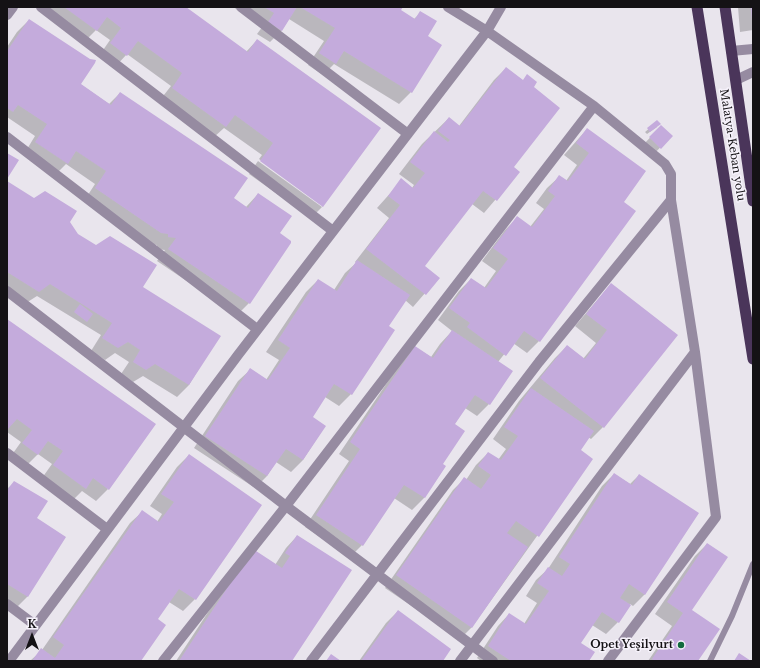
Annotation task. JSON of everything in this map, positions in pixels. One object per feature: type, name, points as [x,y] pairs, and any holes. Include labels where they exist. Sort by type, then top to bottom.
[{"type":"highway","name":"Malatya-Keban yolu","points":[[697,7],[753,359]]},
{"type":"highway","name":"Malatya-Keban yolu","points":[[725,7],[753,201]]},
{"type":"street","points":[[7,15],[13,7]]},
{"type":"street","points":[[41,7],[333,230]]},
{"type":"street","points":[[241,7],[408,134]]},
{"type":"street","points":[[448,7],[487,31],[594,106],[665,164],[671,174],[671,200],[695,352],[716,517],[608,661]]},
{"type":"street","points":[[8,661],[333,230],[487,31],[501,7]]},
{"type":"street","points":[[731,51],[753,49]]},
{"type":"street","points":[[736,80],[753,72]]},
{"type":"street","points":[[163,661],[286,506],[594,106]]},
{"type":"street","points":[[7,137],[258,329]]},
{"type":"street","points":[[311,661],[539,362],[671,200]]},
{"type":"street","points":[[7,291],[183,428],[493,661]]},
{"type":"street","points":[[460,661],[695,352]]},
{"type":"street","points":[[7,453],[107,529]]},
{"type":"street","points":[[7,604],[35,625]]},
{"type":"lane","points":[[710,661],[732,616],[753,564]]},
{"type":"building","points":[[64,7],[186,7],[248,52],[257,39],[381,128],[323,207],[260,161],[273,143],[235,115],[226,127],[172,88],[182,73],[138,41],[127,56],[110,43],[121,28],[107,17],[97,31]]},
{"type":"building","points":[[264,7],[297,7],[282,31],[268,22],[274,13]]},
{"type":"building","points":[[300,7],[403,7],[401,10],[415,19],[420,11],[437,21],[428,36],[442,45],[412,93],[344,51],[336,64],[319,53],[335,28]]},
{"type":"building","points":[[751,7],[753,7],[753,20],[752,20]]},
{"type":"building","points":[[29,19],[90,59],[96,60],[81,84],[111,105],[120,92],[248,178],[234,198],[248,208],[258,193],[292,216],[280,233],[291,241],[291,243],[250,304],[168,249],[176,238],[168,237],[168,234],[161,233],[95,188],[106,171],[76,151],[68,164],[35,142],[47,124],[18,105],[13,112],[7,108],[7,51]]},
{"type":"building","points":[[506,67],[523,80],[527,74],[537,82],[534,87],[560,108],[514,167],[520,172],[497,201],[483,191],[425,266],[440,278],[426,295],[366,249],[400,205],[388,196],[401,178],[413,188],[425,173],[410,162],[434,131],[448,142],[450,140],[438,131],[449,117],[460,126]]},
{"type":"building","points":[[657,120],[661,124],[650,132],[647,128]]},
{"type":"building","points":[[661,125],[673,136],[661,149],[649,137]]},
{"type":"building","points":[[587,128],[646,171],[624,202],[636,211],[540,342],[524,331],[506,356],[467,327],[470,323],[449,308],[471,278],[486,288],[508,259],[493,248],[517,216],[532,227],[555,196],[548,191],[559,175],[568,181],[589,153],[576,143]]},
{"type":"building","points":[[7,153],[19,160],[7,179]]},
{"type":"building","points":[[7,181],[34,198],[45,191],[77,211],[70,222],[78,234],[96,245],[110,236],[157,265],[143,287],[221,336],[189,385],[155,364],[146,370],[133,362],[140,350],[128,342],[118,348],[102,338],[112,323],[50,284],[39,292],[7,272]]},
{"type":"building","points":[[357,260],[410,295],[389,326],[395,330],[352,395],[334,384],[313,417],[326,426],[303,460],[286,449],[267,476],[205,436],[250,368],[268,380],[290,348],[278,340],[318,279],[337,291]]},
{"type":"building","points":[[611,283],[678,335],[604,428],[540,378],[567,345],[585,359],[607,330],[586,314]]},
{"type":"building","points":[[80,304],[93,314],[87,322],[74,312]]},
{"type":"building","points":[[7,319],[156,424],[109,490],[93,478],[86,489],[53,465],[63,451],[48,441],[38,455],[22,443],[32,430],[17,419],[7,430]]},
{"type":"building","points":[[452,330],[513,371],[490,405],[475,395],[455,424],[465,431],[443,464],[446,466],[425,498],[404,485],[363,546],[316,515],[360,449],[350,442],[415,346],[433,358]]},
{"type":"building","points":[[531,388],[594,431],[581,450],[593,459],[539,537],[516,521],[507,533],[528,547],[472,628],[396,575],[464,477],[481,489],[491,475],[478,466],[488,452],[501,460],[518,436],[504,427]]},
{"type":"building","points":[[189,454],[262,505],[196,600],[179,589],[158,619],[166,625],[141,661],[32,661],[41,648],[55,658],[64,645],[53,637],[142,510],[159,522],[174,502],[161,494]]},
{"type":"building","points":[[614,473],[632,485],[639,474],[699,513],[645,595],[629,584],[620,598],[631,605],[619,623],[602,612],[581,643],[595,652],[589,661],[511,661],[488,646],[509,613],[526,624],[549,591],[537,583],[548,567],[562,576],[570,564],[559,557]]},
{"type":"building","points":[[14,481],[48,501],[37,518],[66,537],[28,597],[7,584],[7,490]]},
{"type":"building","points":[[297,535],[352,570],[292,661],[179,661],[253,549],[282,568],[290,556],[285,553]]},
{"type":"building","points":[[707,543],[728,557],[692,610],[720,629],[698,661],[655,661],[652,659],[683,613],[667,602]]},
{"type":"building","points":[[398,610],[451,649],[443,661],[361,661]]},
{"type":"building","points":[[739,653],[751,661],[734,661]]},
{"type":"building","points":[[331,654],[341,661],[326,661]]},
{"type":"place","name":"Opet Yeşilyurt","points":[[681,645]]}]
